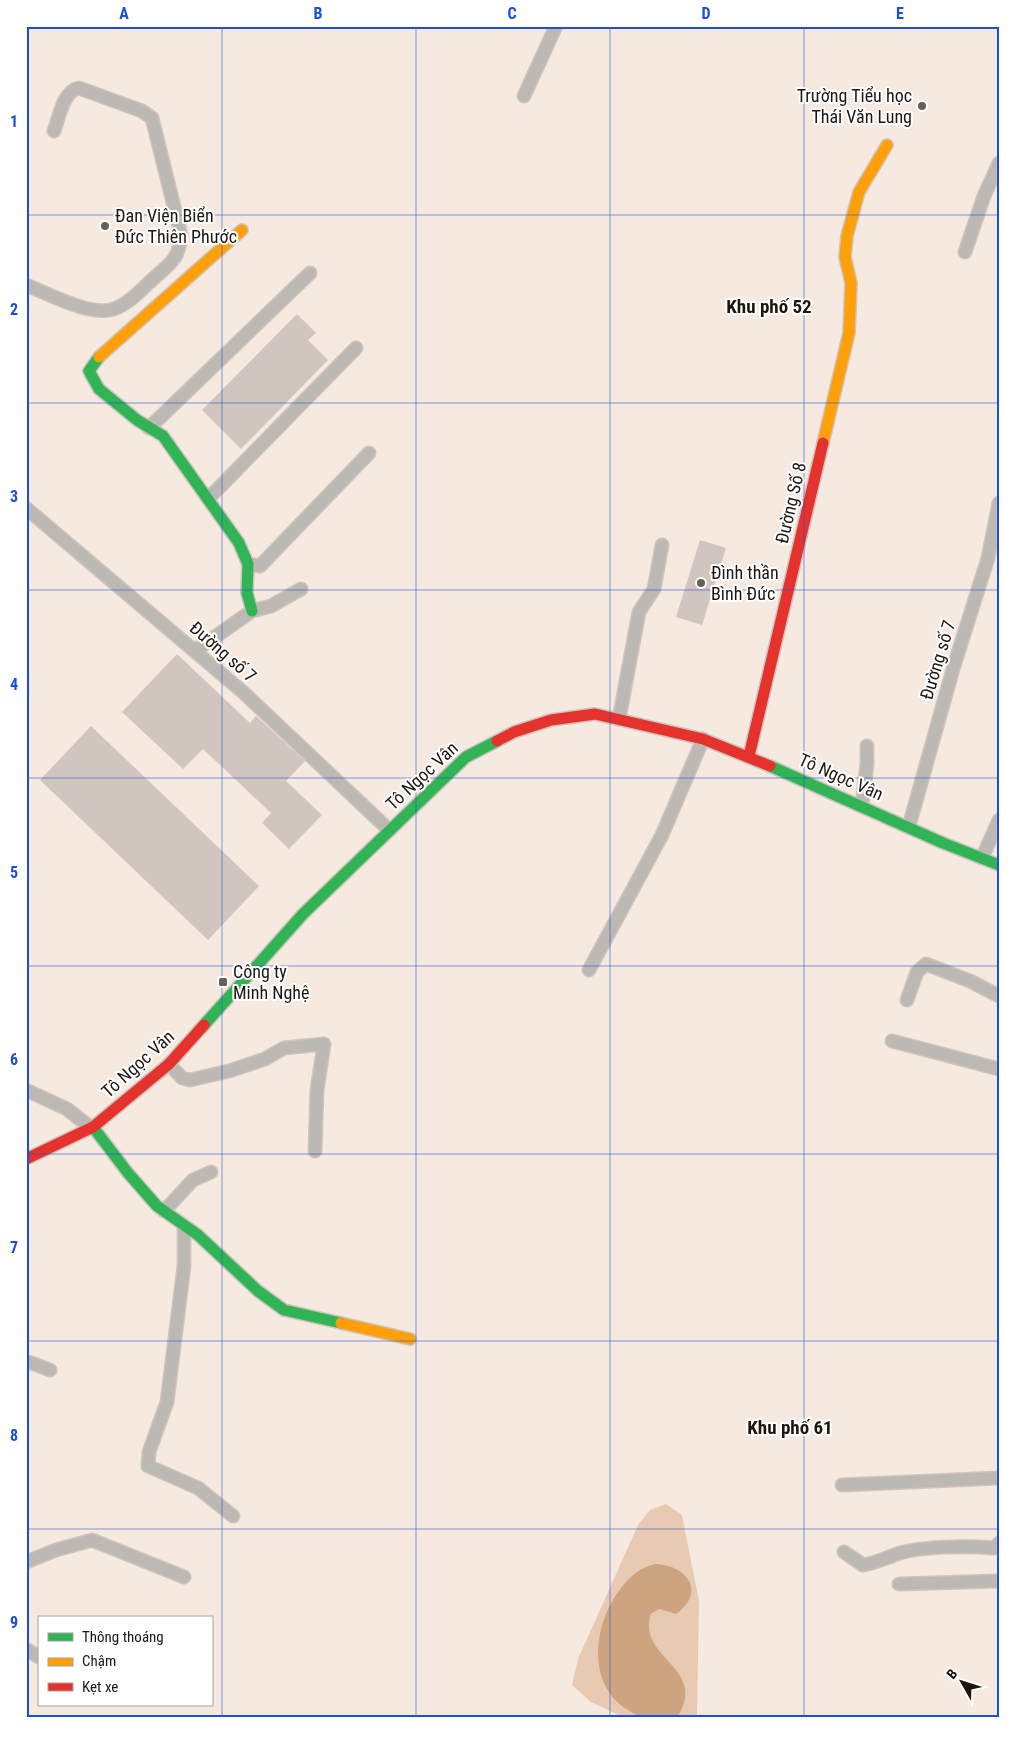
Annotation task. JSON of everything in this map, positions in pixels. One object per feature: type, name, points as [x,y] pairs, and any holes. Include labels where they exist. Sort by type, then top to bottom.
[{"type":"street","points":[[524,96],[556,26]]},
{"type":"street","points":[[26,285],[76,304],[104,312],[130,300],[173,261],[180,250],[181,235],[152,118],[142,111],[79,88],[73,90],[68,95],[54,131]]},
{"type":"street","name":"Đường Số 8","points":[[749,756],[849,333],[851,283],[845,257],[847,236],[860,192],[887,145]]},
{"type":"street","points":[[965,252],[984,196],[999,163]]},
{"type":"street","points":[[242,230],[97,359],[89,371],[98,389],[163,436],[240,544],[248,564],[247,593],[252,611]]},
{"type":"street","points":[[150,428],[310,273]]},
{"type":"street","points":[[208,499],[356,348]]},
{"type":"street","points":[[248,564],[260,566],[369,452]]},
{"type":"street","name":"Đường số 7","points":[[909,826],[953,668],[994,549],[999,503]]},
{"type":"street","name":"Đường số 7","points":[[26,508],[244,693],[389,830]]},
{"type":"street","points":[[619,719],[639,612],[654,589],[662,545]]},
{"type":"street","points":[[195,651],[252,611],[272,606],[301,589]]},
{"type":"street","name":"Tô Ngọc Vân","points":[[26,1159],[92,1128],[169,1064],[303,914],[466,757],[514,732],[551,720],[595,714],[703,739],[749,756],[999,865]]},
{"type":"street","points":[[588,970],[662,835],[703,739]]},
{"type":"street","points":[[862,805],[867,764],[867,746]]},
{"type":"street","points":[[982,858],[999,820]]},
{"type":"street","points":[[907,1000],[917,972],[926,964],[970,981],[999,996]]},
{"type":"street","points":[[892,1041],[999,1068]]},
{"type":"street","points":[[169,1064],[182,1078],[190,1080],[265,1059],[284,1048],[324,1044],[317,1090],[315,1151]]},
{"type":"street","points":[[26,1090],[67,1109],[92,1128],[128,1173],[164,1211],[237,1270],[258,1291],[284,1310],[410,1339]]},
{"type":"street","points":[[164,1211],[193,1180],[211,1172]]},
{"type":"street","points":[[184,1226],[184,1266],[167,1402],[149,1452],[148,1466],[198,1488],[233,1516]]},
{"type":"street","points":[[26,1362],[50,1370]]},
{"type":"street","points":[[842,1484],[999,1478]]},
{"type":"street","points":[[26,1562],[56,1550],[92,1540],[184,1577]]},
{"type":"street","points":[[844,1552],[863,1565],[882,1562],[901,1553],[965,1546],[994,1548],[999,1543]]},
{"type":"street","points":[[899,1584],[999,1582]]},
{"type":"street","points":[[26,1649],[38,1656]]},
{"type":"shaded area","points":[[666,1504],[682,1515],[699,1601],[697,1715],[696,1718],[625,1718],[591,1702],[572,1685],[578,1659],[638,1525],[650,1510]]},
{"type":"shaded area","points":[[655,1564],[676,1569],[684,1574],[689,1581],[691,1589],[690,1597],[685,1606],[676,1614],[659,1609],[651,1614],[649,1629],[653,1642],[679,1675],[685,1687],[685,1701],[677,1718],[638,1716],[622,1706],[609,1692],[602,1677],[599,1661],[599,1644],[602,1628],[607,1611],[615,1596],[637,1572]]},
{"type":"building","points":[[297,314],[316,333],[308,340],[328,360],[241,449],[202,410]]},
{"type":"building","name":"Đình thần Bình Đức","points":[[700,540],[726,548],[702,625],[676,617]]},
{"type":"building","points":[[177,654],[250,723],[256,716],[305,761],[286,781],[322,815],[289,849],[262,823],[271,813],[203,749],[183,769],[122,712]]},
{"type":"building","points":[[91,726],[259,886],[208,940],[40,780]]},
{"type":"traffic: fast","points":[[99,357],[89,371],[99,389],[137,420],[163,436],[239,543],[248,564],[247,593],[252,611]]},
{"type":"traffic: fast","points":[[204,1025],[303,914],[466,757],[497,741]]},
{"type":"traffic: fast","points":[[770,766],[943,843],[999,865]]},
{"type":"traffic: fast","points":[[93,1127],[128,1173],[157,1206],[198,1235],[258,1291],[284,1310],[341,1323]]},
{"type":"traffic: slow","points":[[823,443],[849,333],[851,283],[845,257],[847,236],[859,192],[887,145]]},
{"type":"traffic: slow","points":[[99,357],[242,230]]},
{"type":"traffic: slow","points":[[341,1323],[410,1339]]},
{"type":"traffic: jam","points":[[749,756],[823,443]]},
{"type":"traffic: jam","points":[[497,741],[514,732],[551,720],[595,714],[703,739],[770,766]]},
{"type":"traffic: jam","points":[[26,1159],[93,1127],[169,1064],[204,1025]]},
{"type":"place","name":"Trường Tiểu học Thái Văn Lung","points":[[922,106]]},
{"type":"place","name":"Đan Viện Biển Đức Thiên Phước","points":[[105,226]]},
{"type":"place","name":"Đình thần Bình Đức","points":[[701,583]]},
{"type":"place","name":"Công ty Minh Nghệ","points":[[223,982]]},
{"type":"district","name":"Khu phố 52","points":[[769,306]]},
{"type":"district","name":"Khu phố 61","points":[[790,1427]]}]
